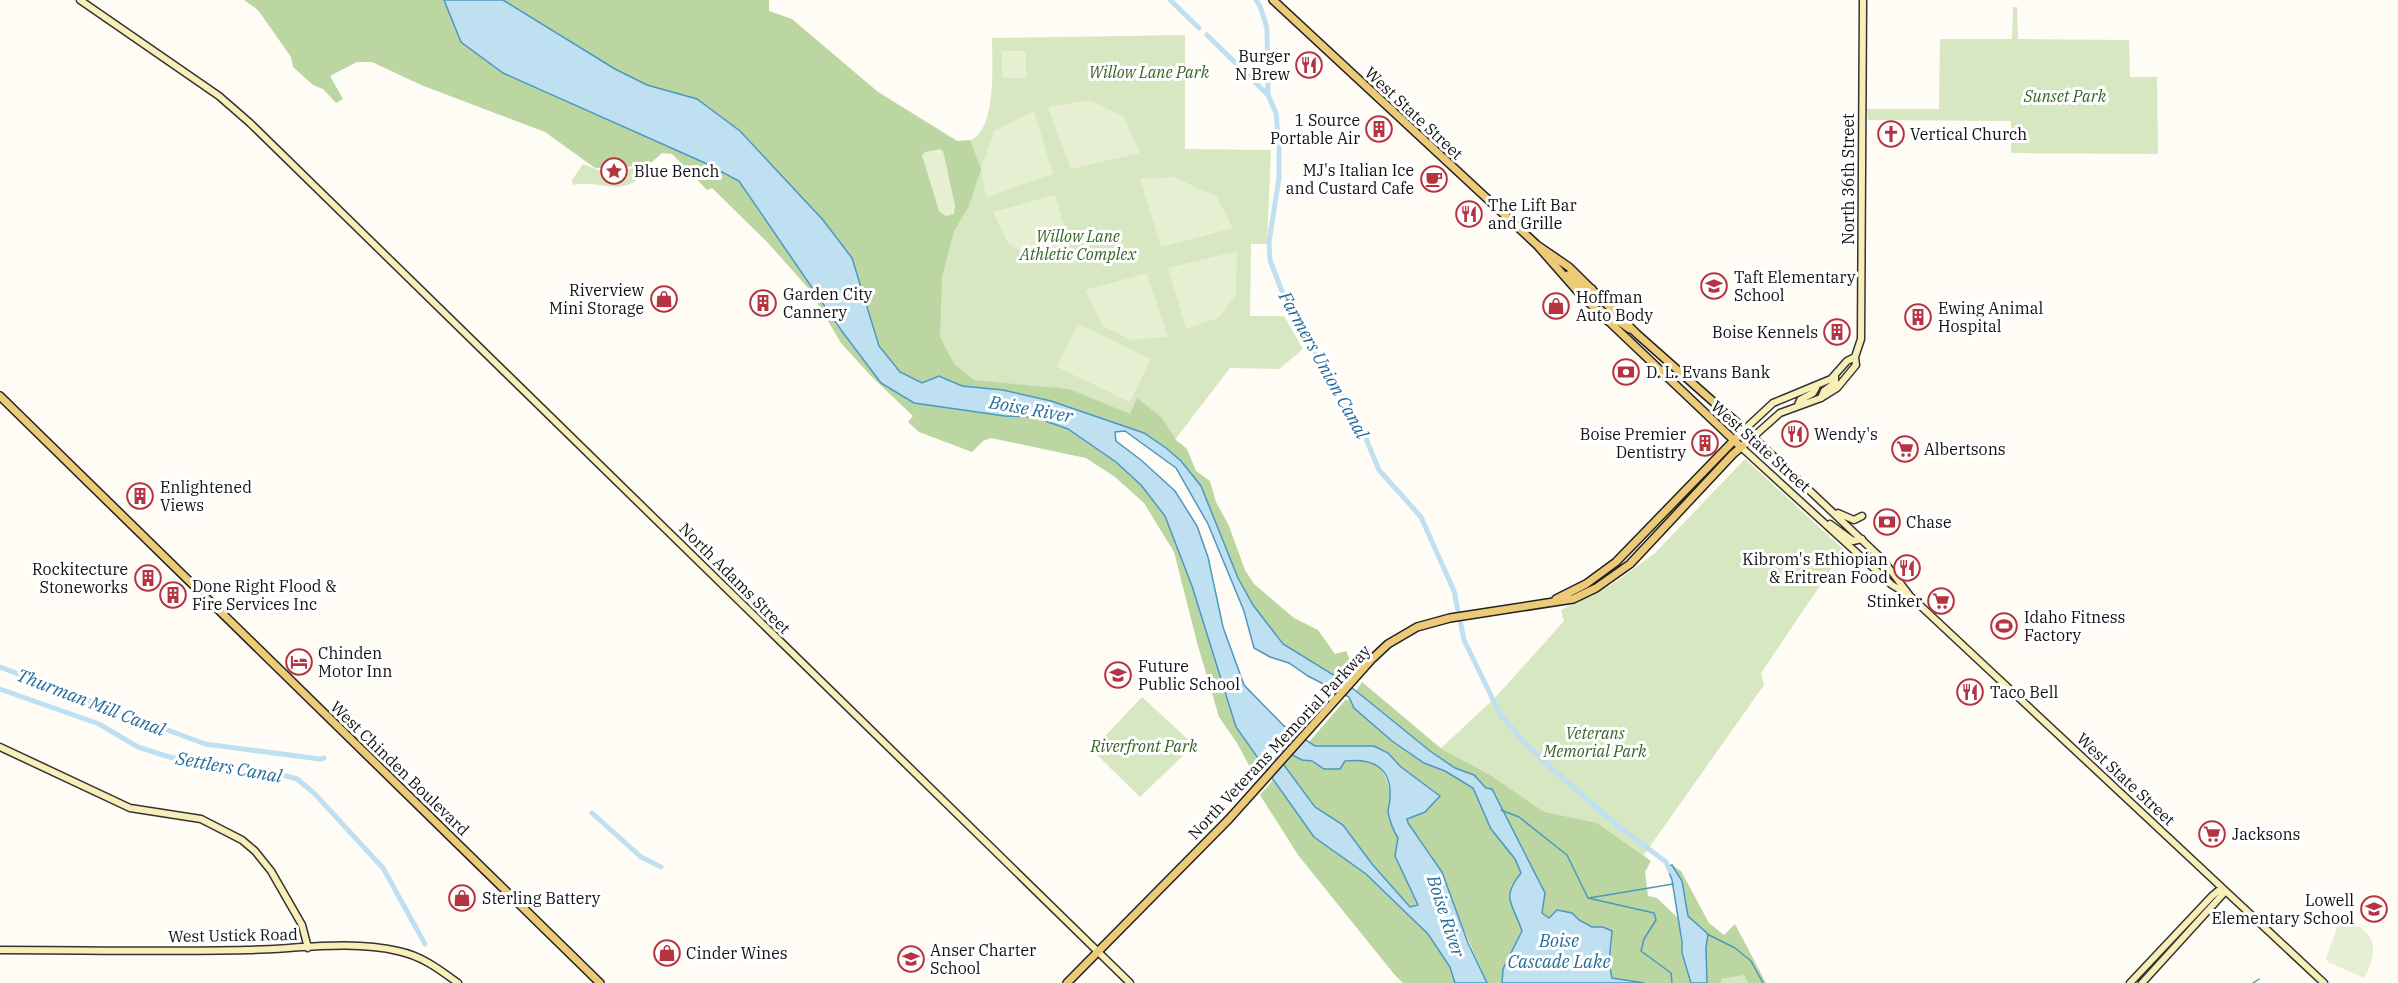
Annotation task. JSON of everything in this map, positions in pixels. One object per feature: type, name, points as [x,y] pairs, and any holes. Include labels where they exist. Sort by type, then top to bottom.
[{"type":"main road","name":"West State Street","points":[[1274,0],[1537,245],[1608,321],[1741,447]]},
{"type":"main road","name":"West State Street","points":[[1537,245],[1569,267],[1635,331],[1753,437]]},
{"type":"main road","name":"West State Street","points":[[1560,272],[1584,290],[1592,289]]},
{"type":"main road","name":"West State Street","points":[[1608,321],[1614,318],[1626,328],[1635,331]]},
{"type":"main road","name":"West Chinden Boulevard","points":[[0,396],[600,983]]},
{"type":"main road","name":"North Veterans Memorial Parkway","points":[[1548,603],[1586,584],[1616,562],[1745,429]]},
{"type":"main road","name":"North Veterans Memorial Parkway","points":[[1068,983],[1255,790],[1360,672],[1388,644],[1417,627],[1449,618],[1548,603],[1582,595],[1615,576],[1641,553],[1753,437]]},
{"type":"street","name":"North Adams Street","points":[[80,0],[219,96],[1130,983]]},
{"type":"street","name":"North 36th Street","points":[[1753,437],[1780,413],[1821,398],[1842,383],[1856,365],[1861,339],[1863,0]]},
{"type":"street","points":[[1745,429],[1778,401],[1816,387],[1835,375],[1847,361],[1856,357]]},
{"type":"street","points":[[1821,398],[1824,391],[1835,383],[1835,375]]},
{"type":"street","points":[[1798,405],[1800,400],[1813,393],[1816,387]]},
{"type":"street","name":"West State Street","points":[[1753,437],[1882,559],[1910,596],[2324,983]]},
{"type":"street","name":"West State Street","points":[[1741,447],[1892,585],[1910,596]]},
{"type":"street","points":[[1826,506],[1848,519],[1854,520],[1862,516]]},
{"type":"street","name":"West State Street","points":[[1818,516],[1853,541],[1862,539]]},
{"type":"street","points":[[0,747],[130,808],[201,819],[242,840],[255,851],[271,871],[302,925],[308,948]]},
{"type":"street","points":[[2130,983],[2212,896],[2224,890]]},
{"type":"street","points":[[2142,983],[2223,894],[2224,890]]},
{"type":"street","name":"West Ustick Road","points":[[0,950],[245,950],[370,946],[400,951],[421,958],[440,968],[458,983]]},
{"type":"green space","points":[[244,0],[444,0],[461,42],[739,181],[840,330],[914,403],[1005,416],[1034,417],[1068,429],[1116,462],[1141,485],[1165,515],[1192,586],[1236,727],[1265,767],[1256,778],[1237,743],[1219,717],[1174,552],[1144,503],[1115,477],[1086,458],[991,438],[983,441],[972,452],[919,432],[908,422],[913,416],[871,376],[841,343],[809,289],[768,243],[712,188],[707,190],[672,154],[662,153],[643,166],[595,168],[545,132],[421,85],[372,62],[357,62],[330,76],[343,99],[336,103],[323,89],[313,85],[293,67],[291,57],[258,10]]},
{"type":"green space","points":[[503,0],[769,0],[769,11],[792,19],[878,92],[957,141],[970,140],[981,169],[969,206],[954,231],[942,277],[940,337],[954,364],[974,380],[1069,389],[1130,414],[1137,398],[1162,418],[1176,440],[1187,449],[1196,471],[1210,481],[1216,502],[1229,526],[1245,570],[1254,584],[1294,618],[1318,630],[1335,654],[1346,651],[1354,669],[1343,681],[1283,644],[1253,605],[1238,578],[1201,486],[1181,461],[1166,448],[1097,417],[1051,401],[1003,390],[962,386],[939,376],[922,383],[900,372],[879,346],[852,258],[740,131],[697,99],[647,85],[615,69]]},
{"type":"green space","name":"Sunset Park","points":[[2013,7],[2017,7],[2018,39],[2129,40],[2130,77],[2157,77],[2158,154],[2011,153],[2011,121],[1868,120],[1867,109],[1939,109],[1940,39],[2012,39]]},
{"type":"green space","name":"Willow Lane Athletic Complex","points":[[1185,35],[1185,149],[1271,150],[1267,244],[1251,244],[1250,316],[1284,316],[1303,349],[1279,369],[1230,368],[1174,441],[1067,389],[959,379],[763,40],[809,36],[878,92],[957,141],[961,141],[971,140],[985,123],[991,94],[992,38]]},
{"type":"green space","points":[[1002,51],[1026,51],[1026,78],[1002,78]]},
{"type":"green space","points":[[1090,100],[1124,117],[1140,153],[1071,169],[1048,107]]},
{"type":"green space","points":[[1034,111],[1053,174],[986,197],[981,169],[994,131]]},
{"type":"green space","points":[[940,149],[943,151],[955,205],[954,214],[946,216],[939,211],[922,155],[925,152]]},
{"type":"green space","points":[[583,164],[598,170],[645,168],[648,171],[638,180],[620,187],[594,184],[573,185],[572,180]]},
{"type":"green space","points":[[1174,177],[1217,197],[1233,228],[1161,247],[1140,179]]},
{"type":"green space","points":[[1055,195],[1075,263],[1038,262],[1008,243],[993,212]]},
{"type":"green space","points":[[1237,251],[1236,295],[1218,318],[1186,329],[1168,268]]},
{"type":"green space","points":[[1147,273],[1168,337],[1132,340],[1104,327],[1085,290]]},
{"type":"green space","points":[[1078,324],[1151,359],[1130,402],[1057,367]]},
{"type":"green space","name":"Veterans Memorial Park","points":[[1745,459],[1844,550],[1761,673],[1764,685],[1598,920],[1766,983],[1487,983],[1430,751],[1355,692],[1362,682],[1441,748],[1494,699],[1564,621],[1561,610],[1616,582],[1655,553]]},
{"type":"green space","points":[[1362,682],[1441,749],[1490,775],[1544,812],[1597,823],[1651,861],[1645,872],[1648,896],[1657,898],[1679,919],[1682,953],[1691,983],[1644,983],[1612,978],[1609,961],[1612,943],[1603,927],[1586,924],[1572,913],[1549,918],[1541,913],[1545,892],[1492,789],[1486,788],[1474,775],[1455,768],[1354,696]]},
{"type":"green space","name":"Riverfront Park","points":[[1142,697],[1194,745],[1140,797],[1092,750]]},
{"type":"green space","points":[[1349,697],[1354,708],[1392,741],[1424,763],[1445,771],[1473,788],[1491,829],[1515,859],[1521,873],[1511,885],[1522,931],[1503,969],[1502,983],[1487,983],[1432,856],[1408,823],[1407,818],[1425,812],[1440,796],[1401,767],[1388,753],[1374,746],[1315,746],[1309,742],[1346,699],[1348,701]]},
{"type":"green space","points":[[1275,746],[1324,769],[1357,760],[1375,764],[1382,770],[1390,794],[1388,816],[1398,838],[1395,856],[1419,905],[1410,907],[1372,864],[1343,825],[1316,807],[1278,757]]},
{"type":"green space","points":[[1274,779],[1314,837],[1366,874],[1428,934],[1450,967],[1455,983],[1403,983],[1394,974],[1298,855],[1260,795]]},
{"type":"green space","points":[[1672,865],[1681,871],[1709,923],[1724,935],[1735,924],[1766,983],[1748,983],[1744,975],[1721,979],[1721,983],[1707,983],[1708,934],[1688,917],[1682,881]]},
{"type":"green space","points":[[2339,922],[2360,928],[2371,940],[2372,958],[2364,978],[2326,959]]},
{"type":"water","points":[[444,0],[503,0],[615,69],[647,85],[697,99],[740,131],[823,220],[852,258],[879,346],[900,372],[922,383],[939,376],[962,386],[1003,390],[1051,401],[1144,433],[1166,448],[1181,461],[1201,486],[1238,578],[1253,605],[1283,644],[1345,682],[1430,751],[1455,768],[1474,775],[1486,788],[1492,789],[1545,893],[1542,913],[1549,918],[1557,910],[1572,913],[1592,927],[1603,927],[1612,931],[1609,962],[1612,978],[1644,983],[1502,983],[1503,969],[1522,931],[1510,901],[1511,889],[1521,873],[1515,859],[1491,829],[1473,788],[1445,771],[1424,763],[1392,741],[1354,708],[1349,697],[1308,676],[1289,663],[1270,657],[1254,648],[1244,611],[1208,524],[1176,468],[1125,431],[1115,432],[1116,441],[1175,491],[1197,526],[1208,557],[1223,627],[1244,685],[1284,726],[1315,746],[1374,746],[1388,753],[1401,767],[1440,796],[1425,812],[1407,819],[1442,872],[1468,943],[1487,983],[1455,983],[1450,967],[1428,934],[1366,874],[1314,837],[1236,727],[1192,586],[1165,516],[1141,485],[1116,462],[1068,429],[1034,417],[1005,416],[914,403],[881,383],[841,330],[739,181],[705,163],[503,73],[461,42]],"holes":[[[1275,746],[1302,760],[1312,761],[1324,769],[1340,769],[1345,761],[1364,761],[1372,763],[1384,772],[1390,787],[1388,812],[1398,838],[1395,856],[1418,905],[1410,907],[1372,864],[1343,825],[1315,807],[1278,757]]]},
{"type":"water","points":[[1672,865],[1682,881],[1688,916],[1708,934],[1707,983],[1691,983],[1682,953],[1672,880],[1667,867]]},
{"type":"waterway","points":[[1170,0],[1199,28]]},
{"type":"waterway","name":"Farmers Union Canal","points":[[1256,0],[1267,28],[1268,95],[1276,113],[1279,147],[1279,178],[1269,242],[1270,260],[1281,289],[1329,378],[1357,417],[1379,470],[1421,517],[1454,591],[1464,640],[1500,714],[1547,764],[1613,822],[1666,862],[1670,871]]},
{"type":"waterway","points":[[1207,35],[1268,95]]},
{"type":"waterway","name":"Thurman Mill Canal","points":[[0,667],[205,744],[324,758]]},
{"type":"waterway","name":"Settlers Canal","points":[[0,689],[99,724],[138,747],[166,756],[199,764],[268,771],[297,779],[314,793],[383,868],[425,944]]},
{"type":"waterway","points":[[1501,810],[1519,817],[1567,855],[1588,898],[1654,913],[1656,920],[1644,939],[1641,951],[1671,973],[1672,983]]},
{"type":"waterway","name":"Thurman Mill Canal","points":[[592,813],[641,857],[661,867]]},
{"type":"waterway","points":[[1589,898],[1673,884]]},
{"type":"waterway","points":[[1707,934],[1735,948],[1751,961],[1763,983]]},
{"type":"waterway","points":[[2253,983],[2259,979]]},
{"type":"place","name":"Burger N Brew","points":[[1309,65]]},
{"type":"place","name":"1 Source Portable Air","points":[[1379,129]]},
{"type":"place","name":"Vertical Church","points":[[1891,134]]},
{"type":"place","name":"Blue Bench","points":[[614,171]]},
{"type":"place","name":"MJ's Italian Ice and Custard Cafe","points":[[1434,179]]},
{"type":"place","name":"The Lift Bar and Grille","points":[[1469,214]]},
{"type":"place","name":"Taft Elementary School","points":[[1714,286]]},
{"type":"place","name":"Riverview Mini Storage","points":[[664,299]]},
{"type":"place","name":"Garden City Cannery","points":[[763,303]]},
{"type":"place","name":"Hoffman Auto Body","points":[[1556,306]]},
{"type":"place","name":"Ewing Animal Hospital","points":[[1918,317]]},
{"type":"place","name":"Boise Kennels","points":[[1837,332]]},
{"type":"place","name":"D. L. Evans Bank","points":[[1626,372]]},
{"type":"place","name":"Wendy's","points":[[1795,434]]},
{"type":"place","name":"Boise Premier Dentistry","points":[[1705,443]]},
{"type":"place","name":"Albertsons","points":[[1905,449]]},
{"type":"place","name":"Enlightened Views","points":[[140,496]]},
{"type":"place","name":"Chase","points":[[1887,522]]},
{"type":"place","name":"Kibrom's Ethiopian & Eritrean Food","points":[[1907,568]]},
{"type":"place","name":"Rockitecture Stoneworks","points":[[148,578]]},
{"type":"place","name":"Done Right Flood & Fire Services Inc","points":[[173,595]]},
{"type":"place","name":"Stinker","points":[[1941,601]]},
{"type":"place","name":"Idaho Fitness Factory","points":[[2004,626]]},
{"type":"place","name":"Chinden Motor Inn","points":[[299,662]]},
{"type":"place","name":"Future Public School","points":[[1118,675]]},
{"type":"place","name":"Taco Bell","points":[[1970,692]]},
{"type":"place","name":"Jacksons","points":[[2212,834]]},
{"type":"place","name":"Sterling Battery","points":[[462,898]]},
{"type":"place","name":"Lowell Elementary School","points":[[2374,909]]},
{"type":"place","name":"Cinder Wines","points":[[667,953]]},
{"type":"place","name":"Anser Charter School","points":[[911,959]]},
{"type":"park label","name":"Willow Lane Park","points":[[1149,72]]},
{"type":"water label","name":"Boise River","points":[[1031,409]]},
{"type":"water label","name":"Boise River","points":[[1446,916]]},
{"type":"water label","name":"Boise Cascade Lake","points":[[1559,950]]}]
